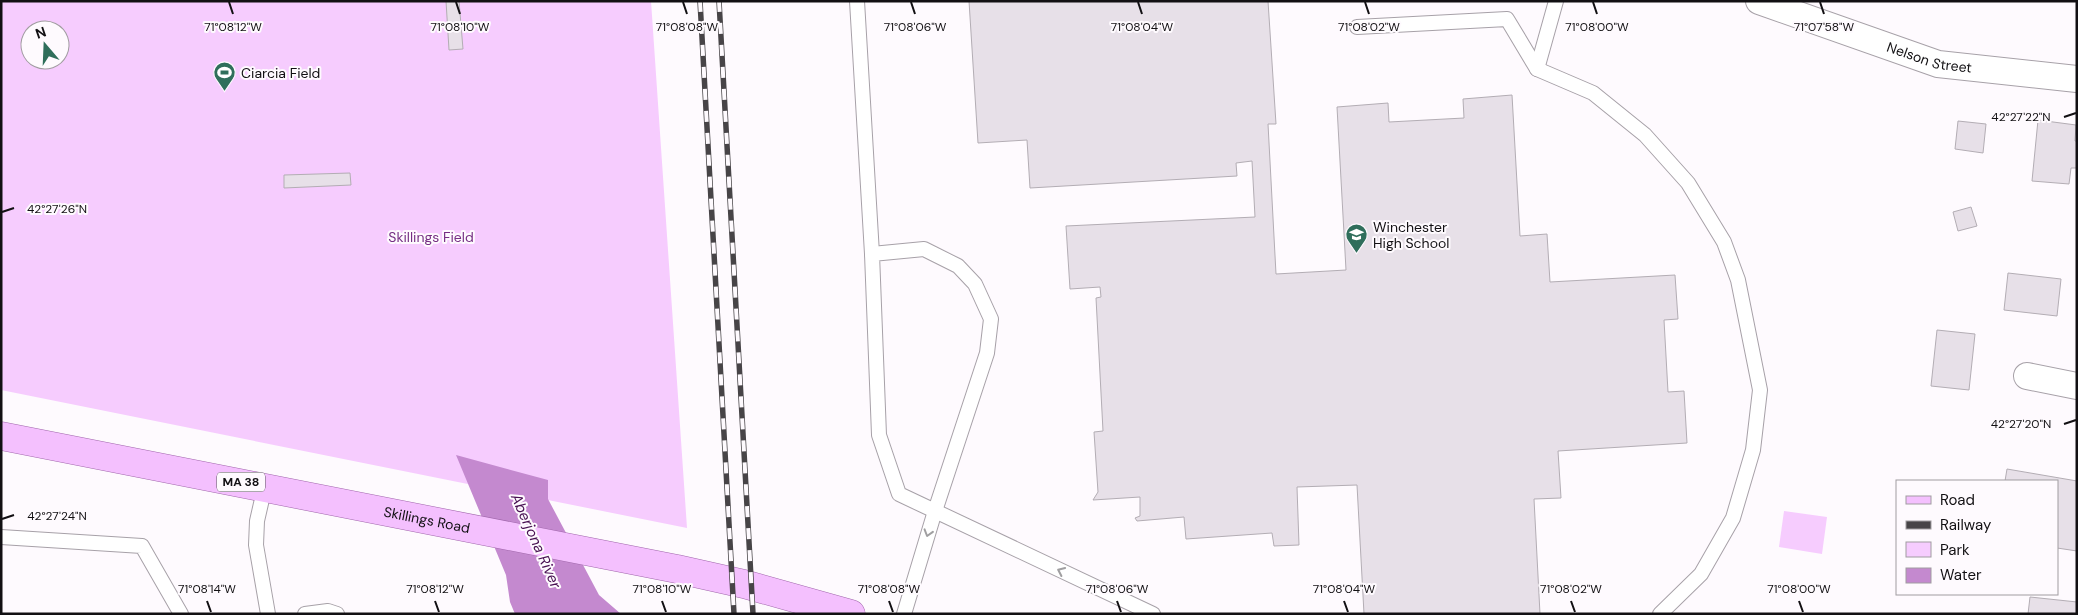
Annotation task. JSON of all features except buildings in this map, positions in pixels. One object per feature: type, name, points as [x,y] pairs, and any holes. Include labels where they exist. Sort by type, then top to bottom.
[{"type":"main road","name":"Skillings Road","points":[[1,436],[583,549],[744,584],[851,614]]},
{"type":"street","name":"Nelson Street","points":[[1759,1],[1938,64],[2077,79]]},
{"type":"street","points":[[2027,376],[2077,386]]},
{"type":"lane","points":[[858,1],[872,254],[879,435],[899,494],[1153,614]]},
{"type":"lane","points":[[1537,69],[1556,1]]},
{"type":"lane","points":[[1357,27],[1507,19],[1537,69],[1593,93],[1645,135],[1688,183],[1724,242],[1738,280],[1760,390],[1754,450],[1733,518],[1701,574],[1660,614]]},
{"type":"lane","points":[[872,254],[924,249],[958,266],[975,284],[991,319],[987,353],[904,614]]},
{"type":"lane","points":[[264,486],[257,521],[256,545],[268,614]]},
{"type":"lane","points":[[1,537],[142,546],[181,614]]},
{"type":"lane","points":[[305,614],[328,611],[337,614]]},
{"type":"green space","name":"Skillings Field","points":[[1,1],[651,1],[687,528],[1,390]]},
{"type":"green space","points":[[1784,511],[1827,517],[1822,554],[1779,547]]},
{"type":"water","name":"Aberjona River","points":[[456,455],[548,480],[548,499],[599,595],[621,614],[515,614],[510,602],[506,575]]},
{"type":"railway","points":[[700,1],[734,614]]},
{"type":"railway","points":[[719,1],[753,614]]},
{"type":"place","name":"Ciarcia Field","points":[[225,92]]},
{"type":"place","name":"Winchester High School","points":[[1357,254]]}]
